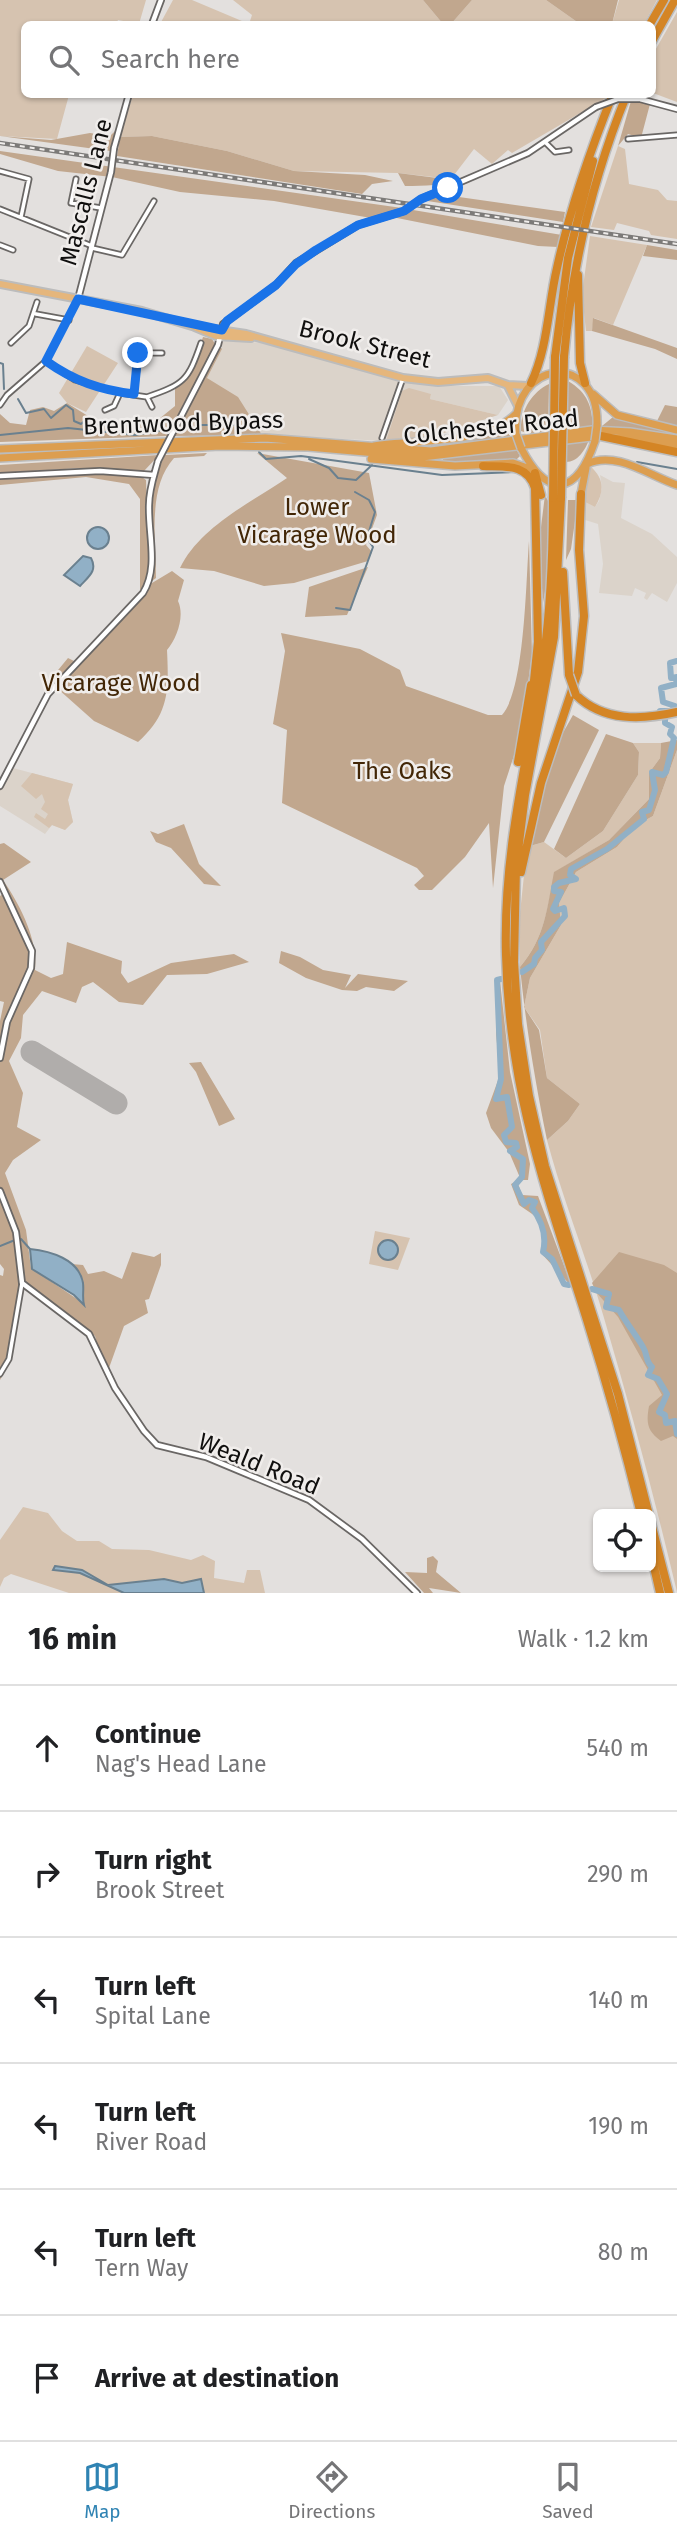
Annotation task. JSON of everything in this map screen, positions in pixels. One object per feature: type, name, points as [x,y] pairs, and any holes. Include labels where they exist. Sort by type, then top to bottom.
[{"type":"highway","points":[[652,21],[664,0]]},
{"type":"highway","points":[[656,35],[675,0]]},
{"type":"highway","points":[[367,448],[473,434],[501,426],[517,409],[540,362],[577,191],[613,98]]},
{"type":"highway","points":[[553,292],[572,219],[614,98]]},
{"type":"highway","points":[[560,357],[578,255],[594,187],[626,98]]},
{"type":"highway","points":[[585,186],[565,271],[557,498],[550,600],[515,809],[510,1021],[525,1119],[544,1190],[600,1365],[640,1509]]},
{"type":"highway","points":[[578,255],[580,363],[585,383],[592,394],[617,415],[677,430]]},
{"type":"highway","points":[[529,384],[543,375],[558,373],[573,376],[585,383]]},
{"type":"highway","points":[[511,899],[541,783],[579,672],[584,616],[579,550],[581,494],[587,466],[598,439],[592,394]]},
{"type":"highway","points":[[517,409],[516,434],[541,492],[535,525]]},
{"type":"highway","name":"Colchester Road","points":[[367,448],[447,450],[584,430],[630,432],[677,439]]},
{"type":"highway","name":"Brentwood Bypass","points":[[0,449],[265,439],[367,448]]},
{"type":"highway","points":[[598,439],[677,452]]},
{"type":"highway","name":"Colchester Road","points":[[308,447],[377,455],[432,457],[548,440],[598,439],[677,445]]},
{"type":"highway","name":"Brentwood Bypass","points":[[0,458],[220,446],[308,447]]},
{"type":"highway","points":[[308,447],[381,460],[513,467],[530,477],[535,488],[537,637],[531,725]]},
{"type":"highway","points":[[483,466],[513,463],[534,471],[548,481],[561,483],[573,479],[598,460],[625,464],[677,485]]},
{"type":"highway","points":[[557,498],[559,563],[552,653],[520,831],[511,899],[517,1015],[535,1123],[553,1192],[621,1405],[669,1593]]},
{"type":"highway","points":[[559,563],[563,571],[569,675],[576,695],[599,711],[612,715],[646,717],[673,713]]},
{"type":"highway","points":[[511,899],[504,878],[508,828],[537,637]]},
{"type":"highway","points":[[655,1572],[660,1593]]},
{"type":"main road","name":"Brook Street","points":[[0,284],[142,311],[403,378],[438,382],[488,378],[508,385],[529,384]]},
{"type":"main road","points":[[508,385],[517,409]]},
{"type":"street","points":[[153,21],[162,0]]},
{"type":"street","name":"Mascalls Lane","points":[[78,299],[103,208],[114,148],[128,98]]},
{"type":"street","points":[[0,786],[48,694],[143,593],[151,580],[149,507],[158,461],[227,321],[276,285],[296,264],[335,238],[368,222],[404,211],[421,199],[517,159],[546,143],[596,107],[618,99],[640,99],[677,109]]},
{"type":"street","points":[[628,139],[677,135]]},
{"type":"street","points":[[546,143],[555,152],[569,150]]},
{"type":"street","points":[[0,170],[30,179],[21,217]]},
{"type":"street","points":[[76,179],[68,202],[103,208]]},
{"type":"street","points":[[0,209],[92,247],[122,255],[153,201]]},
{"type":"street","points":[[0,246],[6,251],[13,250]]},
{"type":"street","points":[[1,403],[46,361],[78,299]]},
{"type":"street","points":[[11,343],[25,331],[36,314],[37,302]]},
{"type":"street","points":[[36,314],[69,320]]},
{"type":"street","points":[[46,361],[75,380],[120,393],[147,397],[181,384],[194,364],[201,343]]},
{"type":"street","points":[[134,394],[140,352],[162,353]]},
{"type":"street","points":[[130,363],[137,364]]},
{"type":"street","points":[[382,438],[403,378]]},
{"type":"street","points":[[105,410],[114,406],[120,393]]},
{"type":"street","points":[[147,397],[152,407]]},
{"type":"street","points":[[0,476],[100,471],[154,475]]},
{"type":"street","points":[[0,882],[32,951],[31,968],[7,1022],[0,1058]]},
{"type":"street","points":[[0,1191],[16,1232],[22,1283],[9,1359],[0,1374]]},
{"type":"street","name":"Weald Road","points":[[22,1283],[89,1334],[115,1388],[144,1431],[158,1445],[206,1457],[309,1500],[362,1539],[417,1593]]},
{"type":"shaded area","points":[[0,0],[146,0],[140,21],[21,21],[21,98],[68,98],[57,139],[0,136]]},
{"type":"shaded area","points":[[173,0],[192,0],[242,21],[162,21]]},
{"type":"shaded area","points":[[233,0],[423,0],[440,21],[250,21],[252,15]]},
{"type":"shaded area","points":[[472,0],[546,0],[576,21],[454,21]]},
{"type":"shaded area","points":[[619,0],[657,0],[646,21],[613,21]]},
{"type":"shaded area","points":[[677,12],[677,102],[656,94],[656,49]]},
{"type":"shaded area","points":[[132,98],[606,98],[512,153],[508,150],[492,164],[474,149],[451,179],[398,173],[294,171],[227,151],[152,136],[120,137]]},
{"type":"shaded area","points":[[618,146],[625,149],[629,184],[658,190],[667,200],[677,201],[677,239],[651,235],[649,231],[617,223],[614,230],[591,227]]},
{"type":"shaded area","points":[[590,236],[647,245],[613,325],[594,318],[592,331],[586,331],[582,294]]},
{"type":"shaded area","points":[[222,341],[270,343],[430,386],[499,386],[508,400],[498,415],[430,399],[431,394],[402,391],[386,441],[262,435],[254,422],[207,378],[222,349]]},
{"type":"shaded area","points":[[87,346],[118,363],[86,412],[67,403],[59,393]]},
{"type":"shaded area","points":[[409,388],[431,394],[430,399],[498,415],[435,436],[386,441],[402,391]]},
{"type":"shaded area","points":[[590,466],[602,485],[595,507],[583,501]]},
{"type":"shaded area","points":[[600,475],[613,482],[625,483],[621,518],[652,534],[677,557],[677,583],[667,602],[652,593],[647,600],[644,598],[646,593],[635,588],[632,596],[599,593],[603,564],[598,524],[582,519],[583,501],[595,507],[599,501],[602,488]]},
{"type":"shaded area","points":[[633,743],[661,743],[660,758],[649,773],[649,799],[609,840],[555,872],[540,934],[520,967],[520,913],[527,847],[544,842],[566,858],[603,831],[638,775],[639,752]]},
{"type":"shaded area","points":[[677,750],[677,1592],[614,1352],[547,1140],[568,1121],[580,1104],[547,1078],[540,1030],[524,1007],[530,978],[561,925],[559,903],[576,872],[617,847],[635,826],[653,816]]},
{"type":"shaded area","points":[[13,768],[73,784],[68,800],[73,822],[65,830],[52,825],[45,834],[0,806],[0,788]]},
{"type":"shaded area","points":[[32,773],[73,784],[68,800],[73,822],[65,830],[52,825],[49,828],[34,817],[36,813],[45,819],[48,814],[41,809],[45,802],[42,794],[36,799],[21,786]]},
{"type":"shaded area","points":[[375,1231],[410,1238],[398,1270],[369,1264]]},
{"type":"shaded area","points":[[23,1507],[48,1513],[62,1531],[77,1541],[99,1541],[112,1549],[149,1550],[191,1560],[203,1555],[215,1561],[214,1578],[244,1583],[247,1570],[260,1570],[265,1593],[69,1593],[11,1574],[4,1578],[0,1587],[0,1540]]},
{"type":"green space","points":[[423,0],[472,0],[454,21],[440,21]]},
{"type":"green space","points":[[546,0],[618,0],[613,21],[576,21]]},
{"type":"green space","points":[[631,101],[650,104],[641,138],[628,134],[618,146]]},
{"type":"green space","points":[[115,131],[110,151],[0,136],[51,140],[90,133],[110,136]]},
{"type":"green space","points":[[152,136],[227,151],[294,171],[365,175],[393,181],[372,184],[362,194],[117,156],[120,137]]},
{"type":"green space","points":[[0,151],[402,208],[371,218],[274,201],[180,192],[112,177],[58,171],[0,154]]},
{"type":"green space","points":[[398,173],[461,181],[405,186]]},
{"type":"green space","points":[[438,194],[565,212],[563,222],[421,200]]},
{"type":"green space","points":[[413,210],[562,235],[558,247],[538,246],[392,217]]},
{"type":"green space","points":[[647,245],[677,250],[677,260],[643,256]]},
{"type":"green space","points":[[593,318],[677,348],[677,359],[655,349],[592,331]]},
{"type":"green space","points":[[203,337],[212,339],[215,344],[167,436],[0,442],[0,414],[10,423],[26,425],[30,410],[43,407],[54,411],[67,403],[96,421],[124,427],[127,421],[135,426],[159,419],[175,406],[175,387],[194,364]]},
{"type":"green space","points":[[220,346],[222,349],[207,378],[238,397],[262,435],[174,436]]},
{"type":"green space","points":[[568,381],[580,390],[588,401],[593,429],[566,430]]},
{"type":"green space","points":[[549,384],[548,432],[530,434],[521,431],[528,403],[537,392]]},
{"type":"green space","points":[[665,405],[677,407],[677,428],[657,421]]},
{"type":"green space","points":[[613,417],[677,432],[677,436],[602,426]]},
{"type":"green space","points":[[506,428],[512,439],[431,450],[431,444],[463,441]]},
{"type":"green space","points":[[566,440],[589,440],[577,458],[566,462]]},
{"type":"green space","points":[[515,447],[520,456],[517,459],[443,464],[443,459]]},
{"type":"green space","points":[[207,453],[204,456],[174,458],[165,470],[156,499],[156,578],[152,581],[152,504],[158,473],[165,455]]},
{"type":"green space","name":"Lower Vicarage Wood","points":[[257,453],[369,473],[377,515],[366,545],[372,552],[368,561],[294,583],[264,586],[214,571],[180,568],[189,553],[213,528],[287,478]]},
{"type":"green space","points":[[159,455],[144,471],[81,468],[0,473],[0,465]]},
{"type":"green space","points":[[94,472],[139,475],[146,480],[149,567],[147,581],[140,590],[140,499],[129,484],[86,477],[0,485],[0,478]]},
{"type":"green space","points":[[545,495],[549,503],[548,574],[543,603],[539,543]]},
{"type":"green space","points":[[568,500],[578,500],[571,549],[566,560]]},
{"type":"green space","name":"The Oaks","points":[[529,541],[532,654],[521,734],[504,786],[493,888],[489,823],[465,857],[432,890],[419,890],[414,885],[424,876],[417,868],[282,803],[287,730],[273,724],[285,651],[281,633],[360,649],[400,670],[406,686],[488,715],[502,715],[510,702],[520,659]]},
{"type":"green space","points":[[368,567],[347,615],[305,617],[309,587]]},
{"type":"green space","name":"Vicarage Wood","points":[[172,571],[184,580],[178,601],[181,613],[179,627],[167,650],[165,701],[156,722],[138,742],[94,721],[49,681],[68,658],[76,662],[147,586]]},
{"type":"green space","points":[[573,715],[599,730],[544,842],[530,846],[556,745]]},
{"type":"green space","points":[[606,734],[633,743],[639,752],[638,775],[603,831],[566,858],[554,849]]},
{"type":"green space","points":[[677,740],[677,750],[653,816],[635,826],[617,847],[576,872],[559,903],[561,925],[530,978],[524,1005],[520,967],[540,934],[554,872],[609,840],[649,799],[649,773],[660,758],[661,743]]},
{"type":"green space","points":[[184,824],[199,864],[221,886],[204,884],[171,848],[156,842],[150,831],[158,834]]},
{"type":"green space","points":[[4,843],[31,862],[3,880],[16,900],[31,934],[35,970],[51,978],[63,974],[67,942],[122,961],[121,973],[128,983],[171,963],[234,954],[249,962],[207,974],[167,975],[143,1005],[119,1002],[93,982],[82,987],[76,1003],[42,991],[23,1015],[21,1038],[9,1061],[23,1093],[17,1127],[41,1140],[13,1160],[5,1173],[26,1230],[31,1268],[83,1303],[83,1282],[71,1264],[83,1265],[88,1274],[104,1271],[122,1279],[132,1252],[154,1257],[161,1253],[161,1265],[149,1299],[145,1300],[148,1313],[124,1326],[109,1368],[99,1351],[95,1336],[33,1290],[23,1290],[11,1360],[0,1380],[0,1275],[3,1276],[4,1269],[0,1264],[0,1021],[4,1002],[0,1001],[0,896],[4,893],[0,885],[0,844]]},
{"type":"green space","points":[[281,951],[300,957],[323,970],[351,975],[345,988],[358,974],[408,981],[394,991],[366,987],[357,991],[342,990],[306,978],[279,963]]},
{"type":"green space","points":[[500,981],[510,1072],[530,1164],[528,1180],[521,1180],[509,1152],[491,1128],[486,1113],[500,1075],[496,988]]},
{"type":"green space","points":[[525,1008],[539,1030],[547,1078],[580,1104],[568,1121],[547,1140],[535,1075]]},
{"type":"green space","points":[[201,1062],[235,1119],[219,1126],[196,1072],[189,1063]]},
{"type":"green space","points":[[517,1181],[522,1195],[538,1196],[572,1287],[541,1253],[544,1233],[538,1218],[519,1205],[511,1184]]},
{"type":"green space","points":[[619,1252],[664,1265],[677,1273],[677,1439],[673,1436],[661,1441],[650,1430],[649,1406],[662,1395],[618,1317],[596,1292],[592,1283]]},
{"type":"green space","points":[[433,1556],[438,1561],[436,1572],[461,1593],[429,1588],[433,1593],[424,1593],[405,1572],[427,1573],[427,1558]]},
{"type":"water","points":[[98,527],[106,530],[109,538],[106,546],[98,549],[90,546],[87,538],[90,530]]},
{"type":"water","points":[[83,556],[91,558],[93,567],[91,574],[80,586],[64,575]]},
{"type":"water","points":[[388,1240],[395,1243],[398,1250],[395,1257],[388,1260],[381,1257],[378,1250],[381,1243]]},
{"type":"water","points":[[30,1249],[55,1254],[76,1268],[83,1283],[84,1305],[74,1295],[32,1269]]},
{"type":"water","points":[[55,1566],[82,1570],[108,1585],[164,1579],[182,1583],[201,1579],[204,1593],[124,1593],[80,1573],[53,1570]]},
{"type":"waterway","points":[[0,363],[3,364],[4,389]]},
{"type":"waterway","points":[[18,399],[26,413],[44,409],[51,418],[66,405],[73,410],[74,421],[81,424],[88,418],[97,424],[112,426],[118,433]]},
{"type":"waterway","points":[[196,425],[238,425],[245,429]]},
{"type":"waterway","points":[[0,435],[68,428],[135,435],[159,431]]},
{"type":"waterway","points":[[259,452],[266,459],[301,456],[442,475],[516,472]]},
{"type":"waterway","points":[[309,459],[329,468],[338,478],[356,480],[372,465]]},
{"type":"waterway","points":[[637,462],[677,469]]},
{"type":"waterway","points":[[336,608],[350,610],[373,547],[367,538],[375,512],[369,500],[355,492]]},
{"type":"waterway","points":[[522,972],[534,964],[535,958],[542,950],[541,942],[565,916],[564,908],[555,911],[553,909],[561,892],[554,891],[554,887],[576,879],[570,875],[571,869],[607,849],[644,819],[642,812],[649,810],[655,790],[652,772],[663,775],[666,772],[674,738],[670,734],[672,727],[665,723],[660,711],[671,711],[675,706],[663,702],[661,688],[676,684],[677,677],[671,678],[670,663],[677,661]]},
{"type":"waterway","points":[[501,979],[497,980],[501,1079],[496,1099],[507,1097],[512,1127],[504,1135],[506,1142],[516,1143],[517,1147],[510,1151],[523,1159],[522,1177],[515,1185],[524,1204],[529,1200],[535,1202],[532,1208],[543,1228],[543,1252],[552,1259],[564,1284],[569,1285]]},
{"type":"waterway","points":[[21,1239],[30,1249]]},
{"type":"waterway","points":[[0,1246],[15,1240]]},
{"type":"waterway","points":[[592,1289],[609,1294],[606,1307],[619,1310],[643,1347],[652,1367],[648,1375],[658,1379],[667,1394],[659,1412],[665,1415],[666,1423],[675,1421],[677,1434]]},
{"type":"runway","points":[[32,1052],[116,1103]]},
{"type":"railway","points":[[0,143],[677,244]]},
{"type":"route","points":[[138,353],[134,394],[101,389],[76,381],[46,361],[78,299],[142,311],[192,326],[222,330],[223,324],[276,285],[296,264],[316,250],[358,225],[404,211],[421,199],[448,188]]}]
